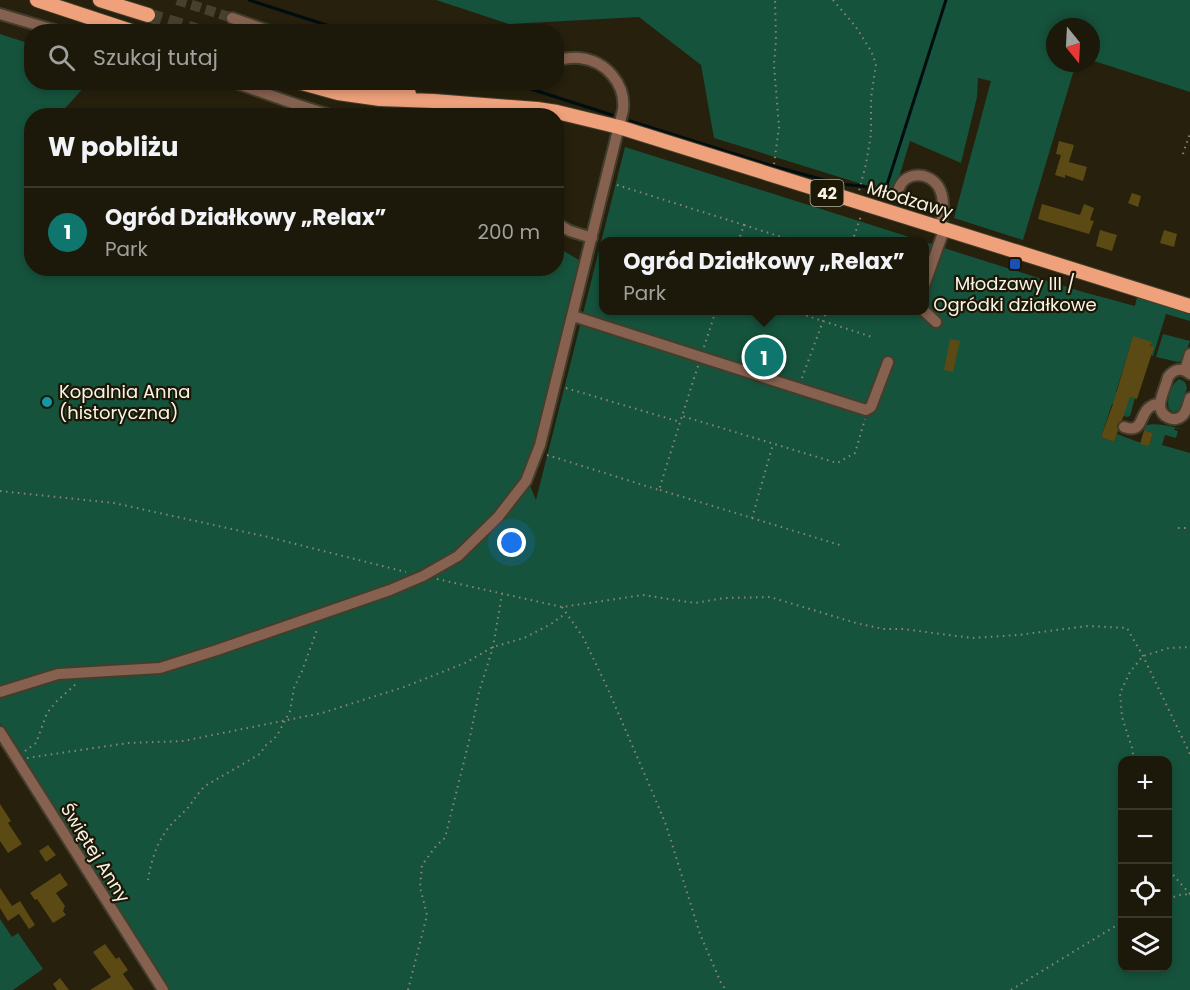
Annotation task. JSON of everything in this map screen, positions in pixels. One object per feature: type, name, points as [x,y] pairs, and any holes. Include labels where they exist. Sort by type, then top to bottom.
[{"type":"main road","points":[[37,0],[110,24]]},
{"type":"main road","points":[[100,0],[148,15]]},
{"type":"main road","name":"42","points":[[327,90],[380,99],[524,108]]},
{"type":"main road","name":"42","points":[[394,90],[435,101]]},
{"type":"main road","name":"42","points":[[564,114],[619,127]]},
{"type":"main road","name":"Młodzawy","points":[[619,127],[773,176],[862,198],[942,229],[1190,306]]},
{"type":"street","points":[[0,14],[34,24]]},
{"type":"street","points":[[232,18],[249,24]]},
{"type":"street","points":[[0,692],[58,674],[160,668],[390,590],[423,576],[458,556],[498,517],[526,481],[540,445],[624,102],[622,92],[612,74],[598,63],[579,57],[564,59]]},
{"type":"street","points":[[257,90],[309,108]]},
{"type":"street","points":[[899,188],[907,177],[921,176],[932,180],[942,196],[942,229],[929,270]]},
{"type":"street","points":[[564,228],[592,238]]},
{"type":"street","points":[[928,315],[936,322]]},
{"type":"street","points":[[573,316],[868,410],[872,407],[888,362]]},
{"type":"street","points":[[1190,354],[1188,372],[1179,369],[1168,377],[1161,410],[1168,418],[1176,419],[1185,413],[1190,398]]},
{"type":"street","points":[[1124,427],[1135,428],[1148,408],[1161,404]]},
{"type":"street","name":"Świętej Anny","points":[[0,732],[163,990]]},
{"type":"path","points":[[773,176],[779,127],[774,65],[775,0]]},
{"type":"path","points":[[833,0],[856,27],[876,64],[871,98],[871,134],[862,198],[853,237]]},
{"type":"path","points":[[1183,154],[1190,133]]},
{"type":"path","points":[[617,185],[781,237]]},
{"type":"path","points":[[740,237],[744,225]]},
{"type":"path","points":[[660,490],[714,315]]},
{"type":"path","points":[[804,315],[872,337]]},
{"type":"path","points":[[799,389],[825,315]]},
{"type":"path","points":[[566,388],[680,422]]},
{"type":"path","points":[[682,416],[837,463],[855,453],[868,410]]},
{"type":"path","points":[[752,518],[773,444]]},
{"type":"path","points":[[547,454],[843,546]]},
{"type":"path","points":[[0,491],[114,503],[562,607],[643,595],[695,603],[725,598],[770,597],[856,623],[972,638],[1088,626],[1127,628],[1190,754]]},
{"type":"path","points":[[1178,528],[1190,528]]},
{"type":"path","points":[[408,990],[427,915],[420,887],[422,865],[445,838],[479,692],[493,647],[502,594]]},
{"type":"path","points":[[562,607],[583,637],[654,796],[666,825],[700,934],[726,990]]},
{"type":"path","points":[[17,760],[128,743],[183,741],[322,713],[404,687],[465,663],[493,647],[524,638],[566,613]]},
{"type":"path","points":[[148,880],[157,848],[169,827],[205,786],[260,754],[265,746],[274,739],[290,711],[294,688],[318,630],[316,615]]},
{"type":"path","points":[[1133,756],[1122,717],[1120,693],[1130,672],[1143,656],[1169,648],[1190,646]]},
{"type":"path","points":[[17,760],[36,743],[47,713],[75,686],[78,682],[78,673]]},
{"type":"path","points":[[1172,873],[1190,894]]},
{"type":"path","points":[[1172,897],[1190,894]]},
{"type":"path","points":[[1011,990],[1118,924]]},
{"type":"green space","points":[[436,0],[1190,0],[1190,92],[1100,63],[1100,18],[1046,18],[1046,72],[1073,72],[1023,240],[954,218],[991,81],[978,78],[977,97],[961,163],[910,141],[894,194],[714,138],[701,65],[639,17],[509,24]]},
{"type":"green space","points":[[0,34],[24,42],[24,90],[82,90],[65,108],[24,108],[24,276],[564,276],[564,251],[579,260],[526,476],[536,500],[599,250],[599,315],[929,315],[929,243],[1083,292],[1135,306],[1137,297],[1190,314],[1190,321],[1166,314],[1153,356],[1151,355],[1151,342],[1133,337],[1116,392],[1135,398],[1130,416],[1123,416],[1125,408],[1112,404],[1101,437],[1114,442],[1117,434],[1149,446],[1153,433],[1144,430],[1146,425],[1165,425],[1184,430],[1175,428],[1174,430],[1178,431],[1176,438],[1165,435],[1162,445],[1190,453],[1190,990],[169,990],[0,724]]},
{"type":"green space","points":[[625,147],[909,237],[602,237]]},
{"type":"green space","points":[[1163,334],[1190,341],[1183,360],[1178,362],[1156,357]]},
{"type":"green space","points":[[1179,379],[1185,382],[1187,388],[1180,409],[1173,412],[1169,409],[1169,397]]},
{"type":"green space","points":[[0,919],[12,937],[18,933],[43,969],[13,990],[0,990]]},
{"type":"building","points":[[1059,141],[1074,145],[1069,162],[1087,167],[1083,181],[1065,175],[1065,178],[1055,175],[1061,155],[1056,154]]},
{"type":"building","points":[[1132,193],[1141,196],[1138,207],[1128,203]]},
{"type":"building","points":[[1042,204],[1080,215],[1084,204],[1094,208],[1090,220],[1094,221],[1089,234],[1038,219]]},
{"type":"building","points":[[1100,230],[1117,235],[1112,251],[1096,246]]},
{"type":"building","points":[[1164,230],[1177,234],[1174,247],[1160,243]]},
{"type":"building","points":[[1133,336],[1152,342],[1150,346],[1154,347],[1137,399],[1130,397],[1122,420],[1117,425],[1118,431],[1114,442],[1101,437]]},
{"type":"building","points":[[950,339],[960,341],[953,372],[944,370]]},
{"type":"building","points":[[1144,430],[1153,433],[1149,446],[1140,444]]},
{"type":"building","points":[[0,804],[11,821],[8,823],[22,844],[8,853],[0,841]]},
{"type":"building","points":[[48,845],[56,855],[46,862],[39,851]]},
{"type":"building","points":[[60,873],[68,885],[56,893],[65,906],[63,911],[66,915],[53,923],[37,899],[35,900],[30,893]]},
{"type":"building","points":[[0,888],[12,906],[20,901],[35,925],[29,929],[19,914],[8,921],[0,908]]},
{"type":"building","points":[[105,944],[116,959],[119,957],[128,970],[123,974],[134,990],[90,990],[111,977],[93,952]]},
{"type":"building","points":[[60,978],[69,990],[57,990],[53,984]]},
{"type":"waterway","points":[[249,0],[323,24]]},
{"type":"waterway","points":[[630,121],[769,165],[839,184],[885,191],[946,0]]},
{"type":"waterway","points":[[534,90],[612,115]]},
{"type":"tunnel","points":[[177,0],[232,18]]},
{"type":"tunnel","points":[[148,15],[177,24]]},
{"type":"place","name":"Młodzawy III / Ogródki działkowe","points":[[1015,264]]},
{"type":"place","name":"Ogród Działkowy „Relax”","points":[[764,357]]},
{"type":"place","name":"Kopalnia Anna (historyczna)","points":[[47,402]]}]
